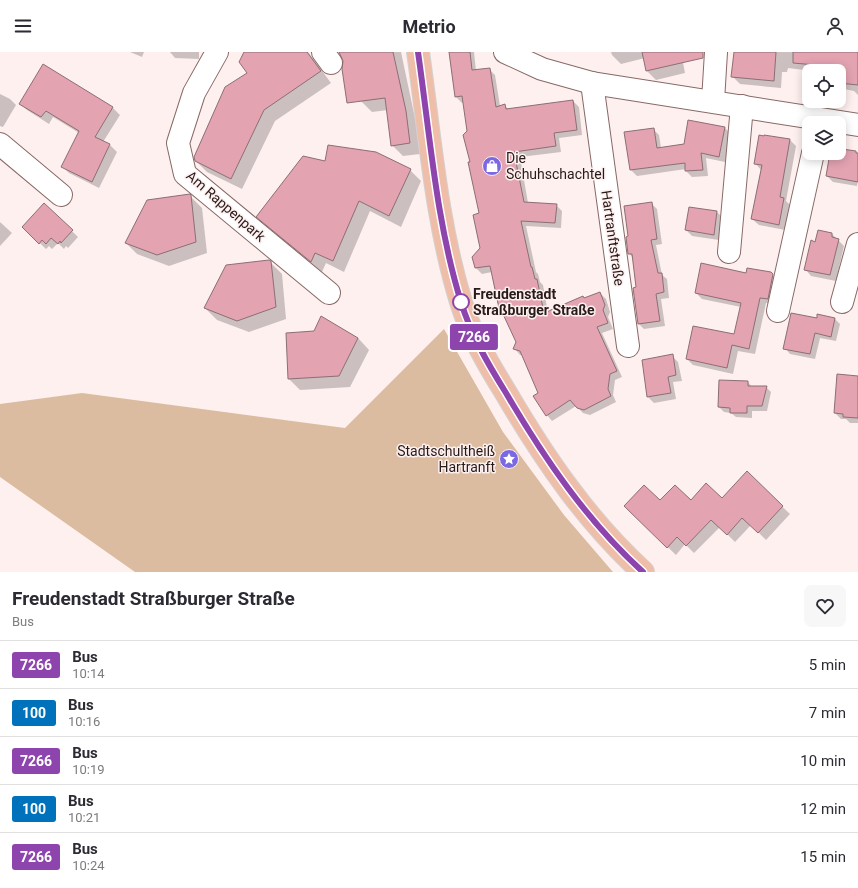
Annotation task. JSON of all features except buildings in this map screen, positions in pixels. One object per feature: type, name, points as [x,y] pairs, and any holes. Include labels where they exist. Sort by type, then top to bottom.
[{"type":"main road","points":[[418,52],[444,236],[460,301],[470,329],[523,423],[573,496],[601,529],[643,572]]},
{"type":"street","name":"Am Rappenpark","points":[[217,52],[194,93],[178,143],[185,174],[329,293]]},
{"type":"street","points":[[505,52],[542,68],[592,83],[713,101],[802,118]]},
{"type":"street","points":[[713,101],[716,52]]},
{"type":"street","name":"Hartranftstraße","points":[[592,83],[628,346]]},
{"type":"street","points":[[730,252],[742,106]]},
{"type":"street","points":[[846,124],[858,125]]},
{"type":"street","points":[[0,144],[61,194]]},
{"type":"street","points":[[778,311],[811,160]]},
{"type":"street","points":[[842,302],[858,244]]},
{"type":"shaded area","points":[[444,329],[503,432],[564,515],[613,572],[135,572],[0,477],[0,404],[82,393],[345,428]]},
{"type":"bus line","name":"7266","points":[[418,52],[444,236],[460,301],[470,329],[523,423],[573,496],[601,529],[643,572]]},
{"type":"place","name":"Die Schuhschachtel","points":[[492,166]]},
{"type":"place","name":"Freudenstadt Straßburger Straße","points":[[461,302]]},
{"type":"place","name":"Stadtschultheiß Hartranft","points":[[509,459]]}]
